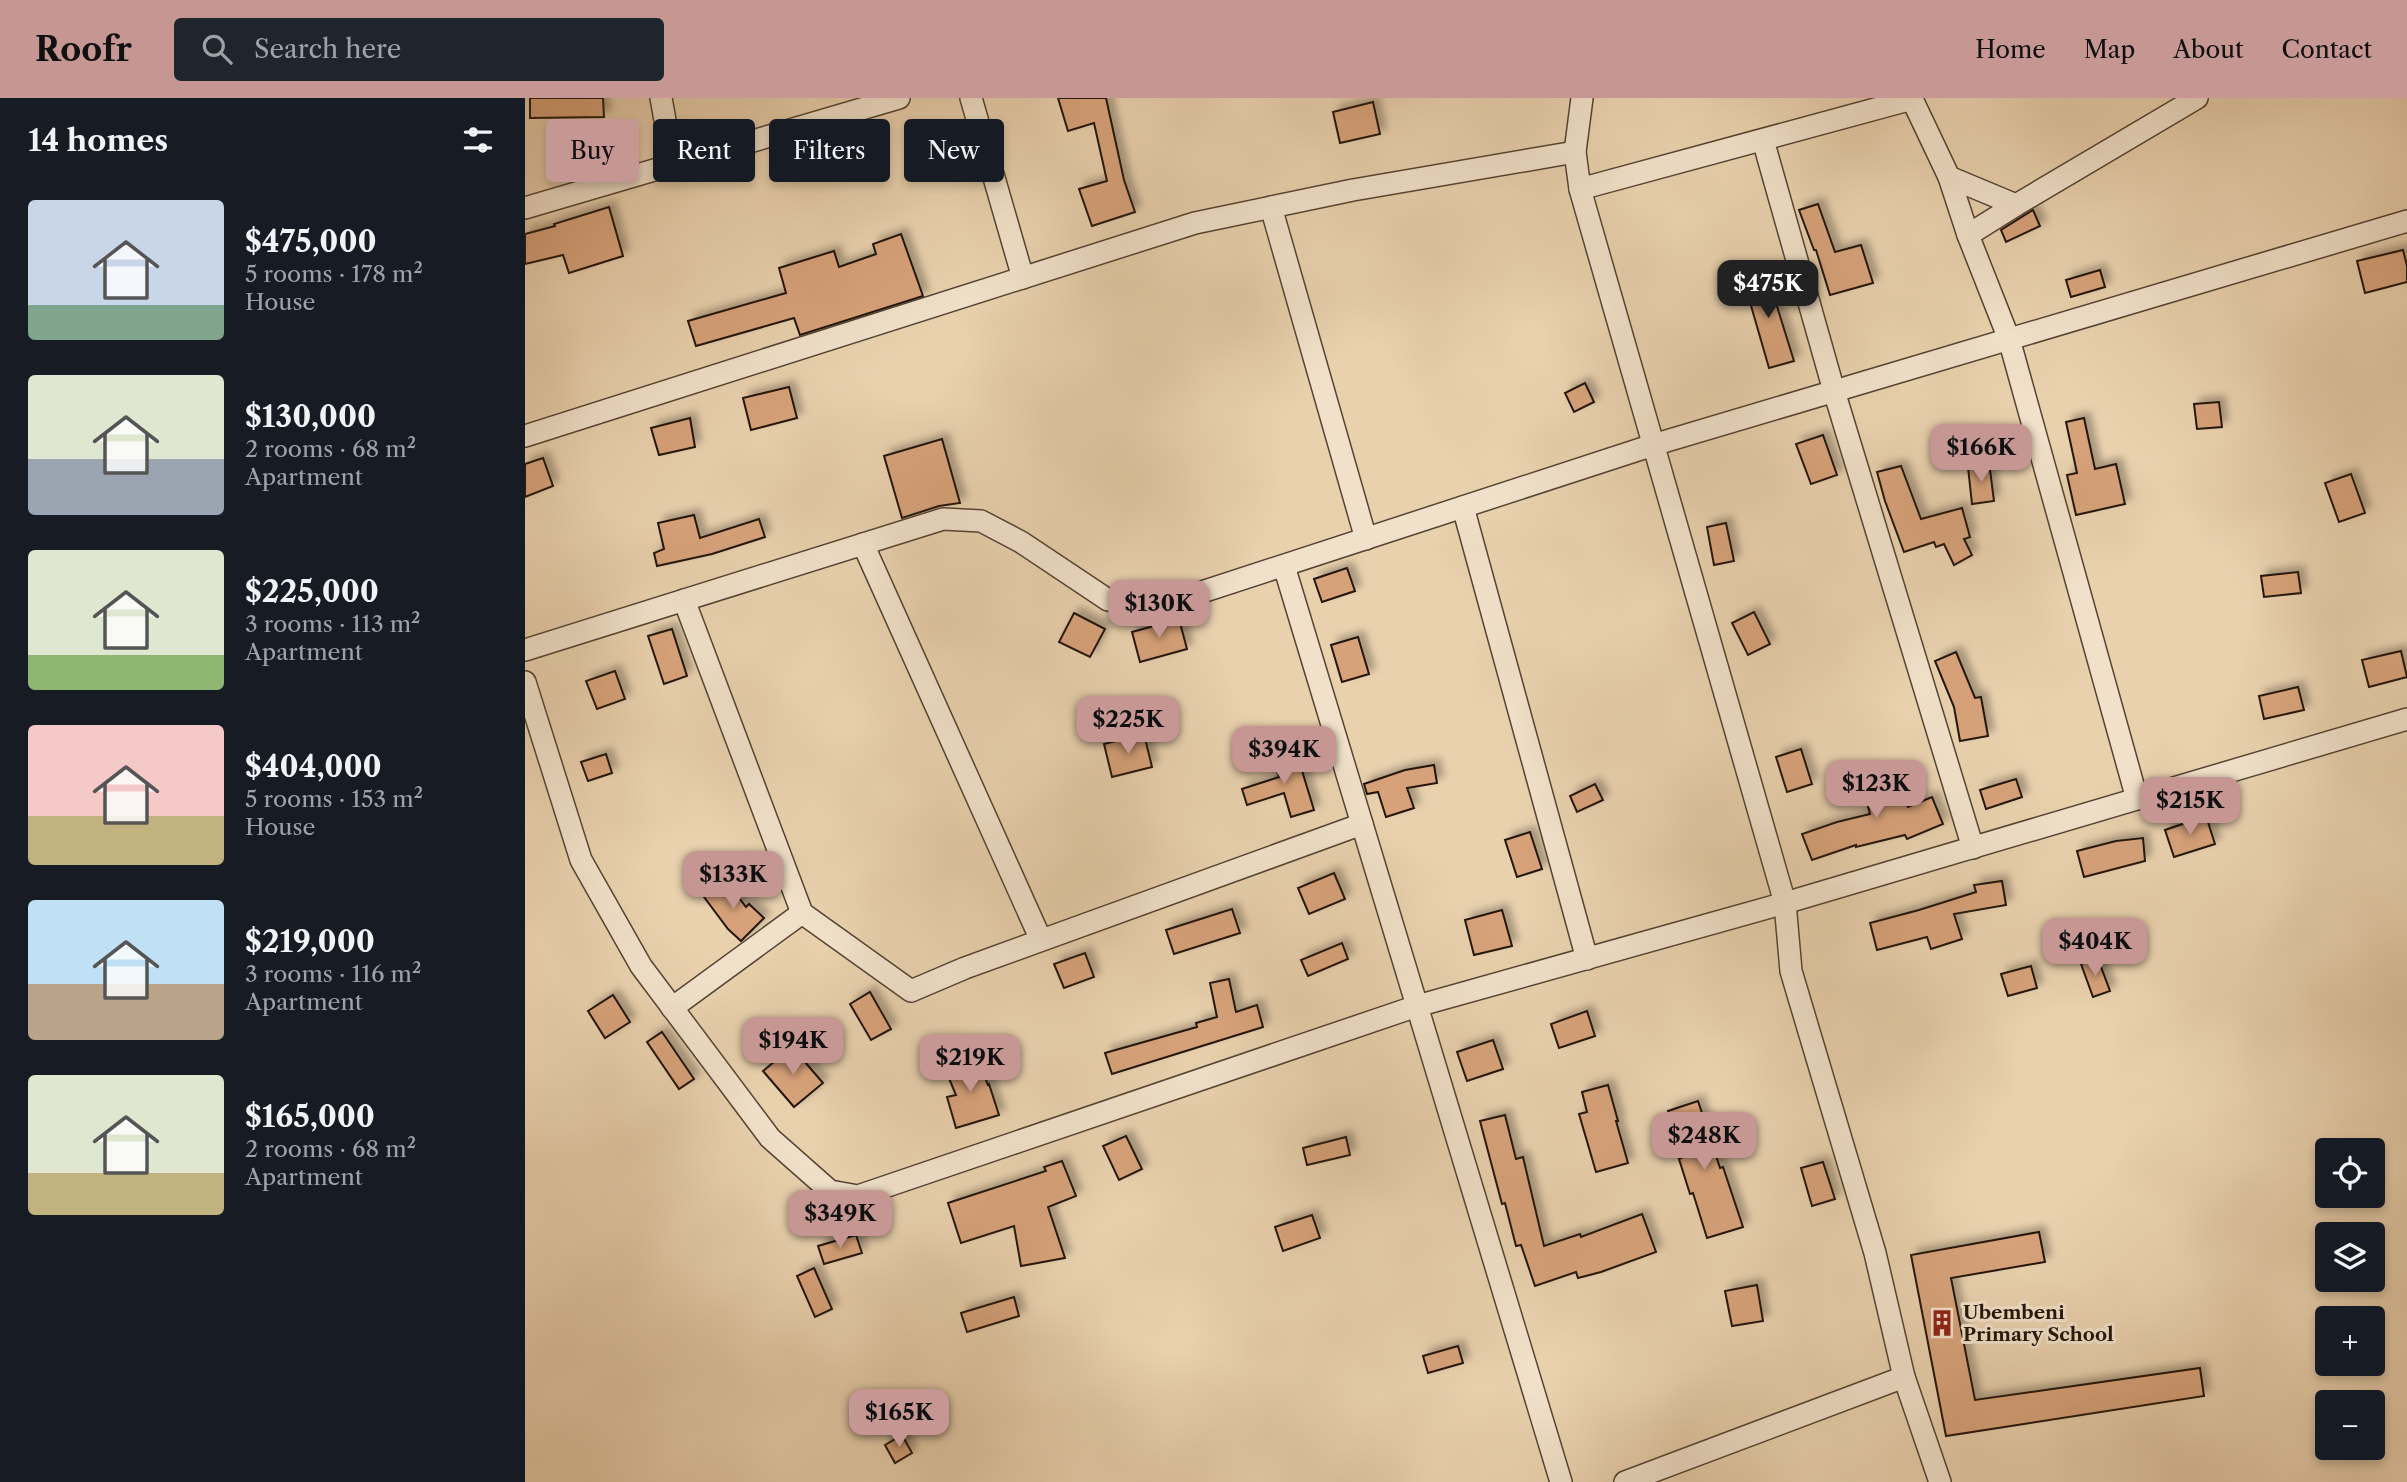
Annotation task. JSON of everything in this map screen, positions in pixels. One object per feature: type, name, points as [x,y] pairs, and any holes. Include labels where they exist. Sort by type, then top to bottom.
[{"type":"street","points":[[661,98],[665,119]]},
{"type":"street","points":[[971,98],[1023,278]]},
{"type":"street","points":[[1582,98],[1575,152],[1580,189],[1785,903],[1791,971],[1875,1253],[1904,1377],[1940,1482]]},
{"type":"street","points":[[1968,235],[2197,98]]},
{"type":"street","points":[[1580,189],[1912,99],[1949,177],[1968,235],[2009,339],[2137,799]]},
{"type":"street","points":[[755,140],[888,100]]},
{"type":"street","points":[[1763,140],[1834,391],[1973,848]]},
{"type":"street","points":[[525,436],[1195,223],[1353,190],[1575,152]]},
{"type":"street","points":[[525,208],[653,171]]},
{"type":"street","points":[[1949,177],[2016,205]]},
{"type":"street","points":[[1271,207],[1366,539]]},
{"type":"street","points":[[525,650],[943,519],[981,521],[1021,542],[1108,600],[1162,605],[1653,446],[2407,221]]},
{"type":"street","points":[[1463,507],[1587,959]]},
{"type":"street","points":[[863,544],[1041,940]]},
{"type":"street","points":[[1284,566],[1561,1482]]},
{"type":"street","points":[[684,600],[802,913],[911,991],[965,968],[1362,824]]},
{"type":"street","points":[[525,682],[581,860],[641,966],[770,1139],[830,1191],[858,1196],[1417,1006],[1785,903],[2407,719]]},
{"type":"street","points":[[672,1008],[802,913]]},
{"type":"street","points":[[1625,1482],[1904,1377]]},
{"type":"building","points":[[530,98],[603,98],[604,117],[530,118]]},
{"type":"building","points":[[1058,98],[1106,98],[1124,180],[1135,212],[1092,226],[1079,189],[1107,181],[1094,123],[1068,131]]},
{"type":"building","points":[[1373,102],[1380,134],[1340,143],[1333,112]]},
{"type":"building","points":[[1818,204],[1835,252],[1861,245],[1873,283],[1830,295],[1816,250],[1799,210]]},
{"type":"building","points":[[609,207],[623,256],[569,273],[563,255],[525,264],[525,234]]},
{"type":"building","points":[[2033,210],[2040,226],[2006,242],[2001,230]]},
{"type":"building","points":[[901,234],[923,296],[800,335],[794,318],[696,346],[688,321],[786,293],[779,268],[834,251],[839,267],[876,254],[873,244]]},
{"type":"building","points":[[2403,250],[2407,282],[2365,293],[2357,261]]},
{"type":"building","points":[[2100,270],[2105,287],[2071,297],[2066,280]]},
{"type":"building","points":[[1766,271],[1794,361],[1769,368],[1743,278]]},
{"type":"building","points":[[1585,383],[1594,402],[1574,412],[1565,393]]},
{"type":"building","points":[[789,387],[797,418],[751,430],[743,398]]},
{"type":"building","points":[[2219,402],[2222,427],[2197,429],[2194,404]]},
{"type":"building","points":[[690,418],[695,447],[659,455],[651,428]]},
{"type":"building","points":[[2084,418],[2095,469],[2116,464],[2125,504],[2076,515],[2067,475],[2077,473],[2066,422]]},
{"type":"building","points":[[1823,435],[1837,475],[1811,484],[1796,444]]},
{"type":"building","points":[[942,439],[960,503],[939,506],[902,518],[884,456]]},
{"type":"building","points":[[543,458],[553,486],[525,497],[525,464]]},
{"type":"building","points":[[1989,462],[1994,501],[1972,504],[1968,467]]},
{"type":"building","points":[[1901,466],[1921,519],[1962,508],[1970,537],[1964,539],[1972,555],[1954,565],[1944,544],[1936,547],[1934,542],[1904,552],[1877,472]]},
{"type":"building","points":[[2351,474],[2365,513],[2339,522],[2325,483]]},
{"type":"building","points":[[694,515],[700,538],[759,519],[765,537],[712,554],[657,566],[654,553],[664,549],[658,523]]},
{"type":"building","points":[[1726,523],[1734,561],[1714,565],[1707,527]]},
{"type":"building","points":[[1347,568],[1355,591],[1322,602],[1314,579]]},
{"type":"building","points":[[2298,572],[2301,593],[2264,597],[2261,576]]},
{"type":"building","points":[[1754,612],[1770,644],[1748,655],[1732,623]]},
{"type":"building","points":[[1074,613],[1105,629],[1090,657],[1059,642]]},
{"type":"building","points":[[1179,619],[1187,649],[1140,662],[1132,632]]},
{"type":"building","points":[[672,629],[687,676],[664,684],[648,636]]},
{"type":"building","points":[[1358,637],[1369,674],[1342,682],[1331,645]]},
{"type":"building","points":[[2401,651],[2407,677],[2369,687],[2362,660]]},
{"type":"building","points":[[1956,652],[1975,698],[1981,697],[1988,736],[1960,741],[1954,707],[1935,661]]},
{"type":"building","points":[[615,671],[625,699],[597,709],[586,681]]},
{"type":"building","points":[[2298,687],[2304,710],[2264,719],[2259,696]]},
{"type":"building","points":[[1144,734],[1152,767],[1112,777],[1104,744]]},
{"type":"building","points":[[1801,749],[1812,784],[1787,792],[1776,757]]},
{"type":"building","points":[[1296,751],[1314,810],[1291,817],[1284,793],[1247,805],[1242,789],[1279,777],[1273,758]]},
{"type":"building","points":[[606,754],[612,773],[588,781],[581,762]]},
{"type":"building","points":[[1434,765],[1437,783],[1407,788],[1414,808],[1386,817],[1378,792],[1367,794],[1364,784],[1405,770]]},
{"type":"building","points":[[1899,774],[1908,807],[1932,797],[1943,824],[1907,839],[1905,835],[1856,845],[1812,860],[1802,834],[1870,814],[1862,783]]},
{"type":"building","points":[[2016,779],[2022,797],[1986,809],[1980,790]]},
{"type":"building","points":[[1595,784],[1603,800],[1577,812],[1570,796]]},
{"type":"building","points":[[2206,816],[2215,844],[2174,857],[2165,830]]},
{"type":"building","points":[[1530,832],[1542,869],[1517,877],[1505,840]]},
{"type":"building","points":[[2143,838],[2145,861],[2084,877],[2077,851],[2116,841]]},
{"type":"building","points":[[1334,873],[1345,899],[1309,914],[1298,888]]},
{"type":"building","points":[[726,881],[746,907],[749,904],[764,918],[741,941],[728,929],[704,897]]},
{"type":"building","points":[[2002,881],[2006,905],[1954,914],[1962,939],[1931,949],[1927,937],[1877,950],[1870,923],[1976,892],[1974,885]]},
{"type":"building","points":[[1232,909],[1240,933],[1174,954],[1166,930]]},
{"type":"building","points":[[1502,910],[1512,946],[1474,955],[1465,920]]},
{"type":"building","points":[[1342,943],[1348,959],[1308,976],[1301,960]]},
{"type":"building","points":[[1085,953],[1094,977],[1064,988],[1054,964]]},
{"type":"building","points":[[2098,959],[2110,991],[2093,997],[2081,964]]},
{"type":"building","points":[[2031,966],[2037,988],[2008,996],[2001,974]]},
{"type":"building","points":[[1229,979],[1236,1012],[1257,1005],[1263,1027],[1112,1074],[1105,1053],[1197,1027],[1196,1023],[1217,1017],[1210,983]]},
{"type":"building","points":[[870,992],[891,1029],[871,1040],[850,1004]]},
{"type":"building","points":[[613,995],[630,1022],[605,1038],[588,1011]]},
{"type":"building","points":[[1587,1011],[1595,1036],[1559,1048],[1551,1024]]},
{"type":"building","points":[[662,1032],[694,1079],[679,1089],[647,1042]]},
{"type":"building","points":[[1493,1040],[1503,1069],[1467,1081],[1457,1052]]},
{"type":"building","points":[[792,1047],[823,1083],[794,1107],[763,1071]]},
{"type":"building","points":[[976,1056],[999,1115],[956,1128],[947,1097],[956,1095],[945,1069]]},
{"type":"building","points":[[1608,1085],[1628,1163],[1596,1172],[1579,1114],[1587,1112],[1582,1092]]},
{"type":"building","points":[[1698,1101],[1743,1227],[1707,1238],[1679,1159],[1683,1157],[1668,1111]]},
{"type":"building","points":[[1505,1115],[1516,1159],[1523,1157],[1544,1246],[1580,1234],[1581,1237],[1642,1214],[1656,1252],[1601,1272],[1578,1278],[1576,1272],[1535,1286],[1521,1245],[1516,1246],[1505,1203],[1502,1204],[1480,1121]]},
{"type":"building","points":[[1126,1136],[1142,1169],[1119,1180],[1103,1146]]},
{"type":"building","points":[[1346,1137],[1350,1155],[1307,1165],[1303,1148]]},
{"type":"building","points":[[1062,1161],[1076,1196],[1048,1207],[1065,1258],[1021,1266],[1014,1226],[961,1243],[948,1203],[1046,1171],[1044,1167]]},
{"type":"building","points":[[1823,1162],[1835,1199],[1812,1206],[1801,1168]]},
{"type":"building","points":[[1312,1215],[1320,1238],[1283,1251],[1275,1227]]},
{"type":"building","name":"Ubembeni Primary School","points":[[2039,1232],[2045,1262],[1951,1278],[1975,1400],[2200,1368],[2204,1396],[1946,1436],[1911,1255]]},
{"type":"building","points":[[856,1235],[862,1253],[824,1264],[818,1246]]},
{"type":"building","points":[[814,1268],[832,1309],[815,1317],[797,1276]]},
{"type":"building","points":[[1757,1285],[1763,1321],[1732,1326],[1725,1291]]},
{"type":"building","points":[[1014,1297],[1019,1316],[967,1332],[961,1313]]},
{"type":"building","points":[[1458,1346],[1463,1363],[1428,1373],[1423,1356]]},
{"type":"building","points":[[902,1435],[912,1453],[895,1463],[885,1445]]},
{"type":"place","name":"Ubembeni Primary School","points":[[1942,1323]]}]
